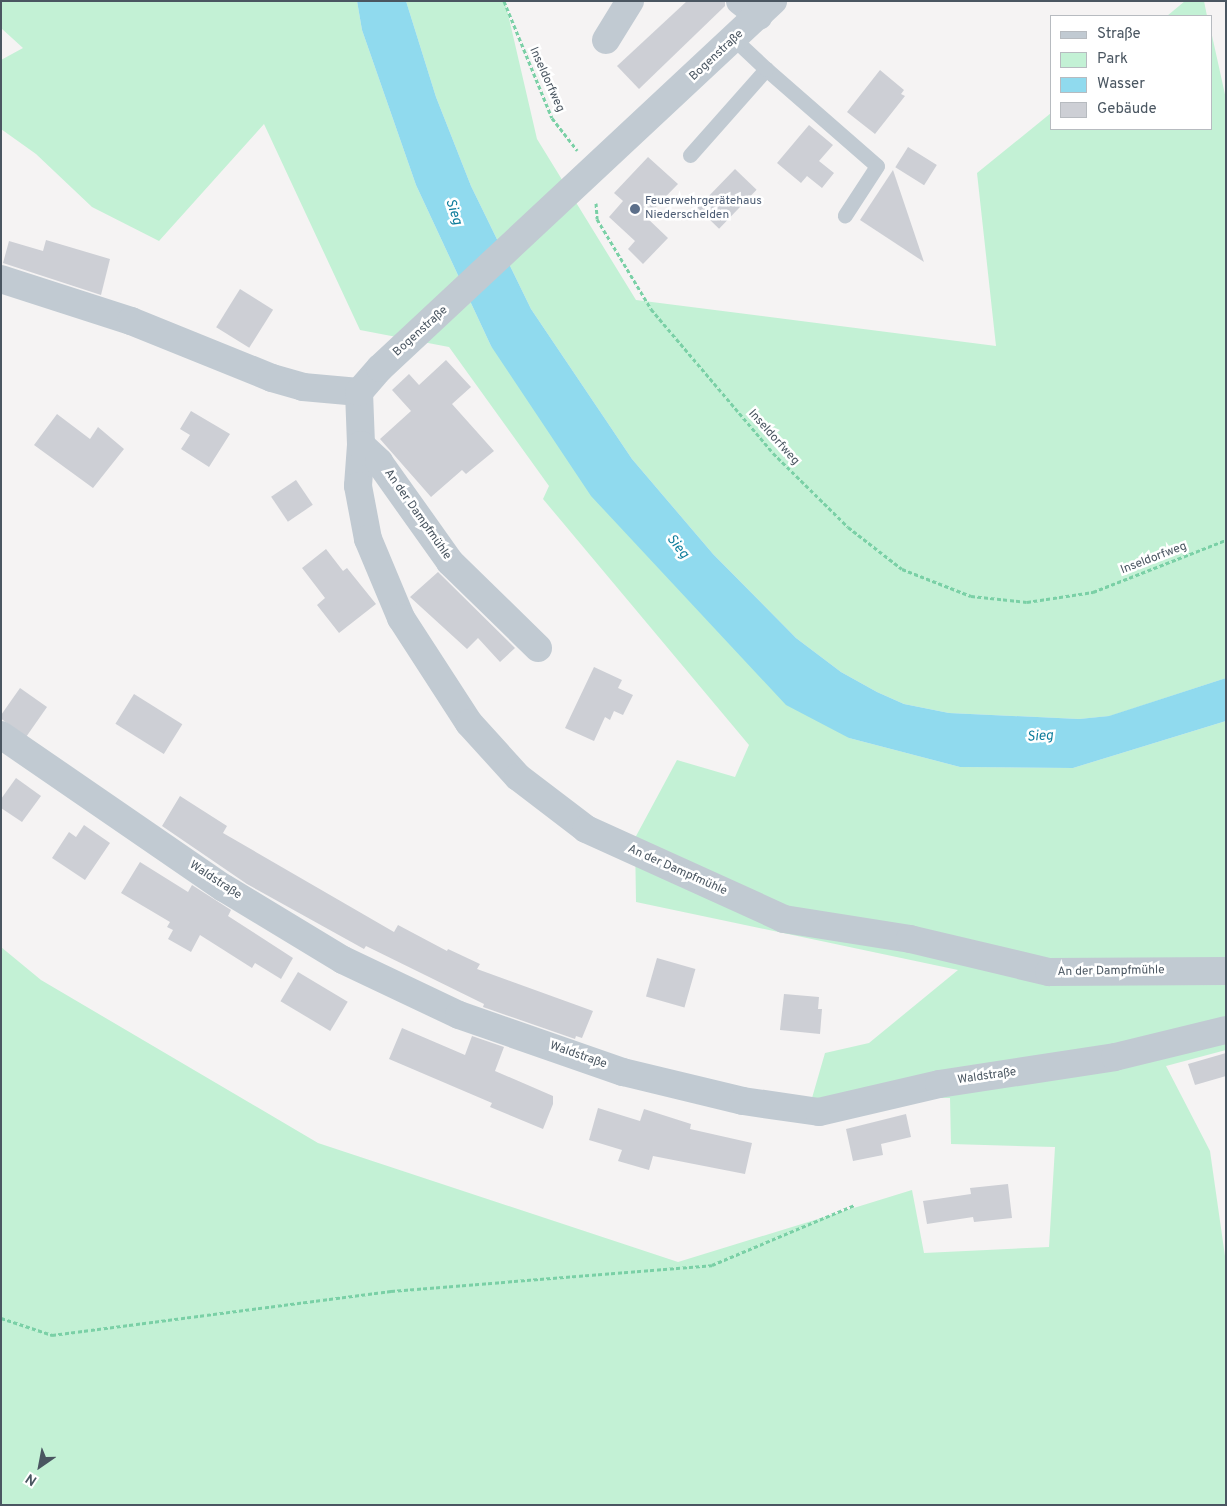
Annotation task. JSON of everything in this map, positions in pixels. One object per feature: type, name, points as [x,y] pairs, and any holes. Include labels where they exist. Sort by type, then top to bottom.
[{"type":"street","points":[[606,40],[630,1]]},
{"type":"street","name":"Bogenstraße","points":[[358,392],[734,39],[757,6]]},
{"type":"street","points":[[1,280],[131,321],[272,378],[303,387],[358,392]]},
{"type":"street","name":"An der Dampfmühle","points":[[358,392],[361,445],[358,486],[368,539],[401,618],[469,723],[518,777],[586,829],[784,919],[910,939],[1049,972],[1226,971]]},
{"type":"street","name":"An der Dampfmühle","points":[[361,445],[379,462],[450,562],[538,648]]},
{"type":"street","name":"Waldstraße","points":[[1,735],[224,888],[343,960],[459,1015],[623,1072],[743,1101],[819,1112],[939,1084],[1115,1057],[1226,1030]]},
{"type":"lane","points":[[734,39],[877,166],[845,215]]},
{"type":"lane","points":[[690,154],[766,69]]},
{"type":"path","name":"Inseldorfweg","points":[[504,1],[552,118],[593,172],[597,219],[651,309],[773,453],[848,527],[902,569],[971,596],[1027,602],[1093,592],[1226,540]]},
{"type":"path","points":[[1,1318],[52,1335],[391,1291],[712,1265],[855,1205]]},
{"type":"green space","points":[[1,1],[357,1],[362,30],[416,185],[491,346],[849,738],[960,767],[1073,768],[1226,721],[1226,1050],[1166,1066],[1210,1151],[1226,1263],[1226,1505],[1,1505],[1,947],[41,980],[318,1143],[678,1262],[912,1190],[924,1253],[1049,1247],[1055,1147],[951,1144],[950,1098],[812,1098],[825,1053],[869,1043],[958,970],[636,902],[635,838],[677,760],[735,777],[749,745],[543,499],[549,486],[449,347],[360,330],[264,124],[159,241],[92,207],[36,154],[1,129],[1,60],[23,48],[1,28]]},
{"type":"green space","points":[[406,1],[505,1],[537,139],[636,300],[996,346],[977,173],[1050,114],[1050,130],[1212,130],[1212,36],[1226,99],[1226,678],[1110,716],[1079,719],[949,713],[904,704],[877,692],[841,672],[796,638],[713,554],[632,459],[531,309],[471,186],[436,97]]},
{"type":"green space","points":[[1185,1],[1204,1],[1207,15],[1168,15]]},
{"type":"water","name":"Sieg","points":[[357,1],[406,1],[436,97],[471,186],[531,309],[632,459],[713,554],[796,638],[841,672],[877,692],[904,704],[949,713],[1079,719],[1109,716],[1226,678],[1226,721],[1073,768],[960,767],[849,738],[786,705],[591,496],[491,346],[416,185],[362,30]]},
{"type":"building","points":[[687,1],[725,1],[725,6],[639,89],[617,66]]},
{"type":"building","points":[[880,70],[904,90],[901,94],[905,96],[875,134],[847,112]]},
{"type":"building","points":[[809,125],[833,145],[819,161],[834,173],[822,188],[807,176],[801,183],[777,163]]},
{"type":"building","points":[[908,147],[937,165],[924,185],[895,167]]},
{"type":"building","name":"Feuerwehrgerätehaus Niederschelden","points":[[648,157],[678,184],[646,217],[668,238],[643,264],[628,249],[635,241],[609,217],[623,201],[614,193]]},
{"type":"building","points":[[735,169],[757,190],[719,229],[697,208]]},
{"type":"building","points":[[893,170],[924,262],[860,220]]},
{"type":"building","points":[[46,240],[110,259],[101,295],[3,263],[9,241],[43,251]]},
{"type":"building","points":[[240,289],[273,310],[249,348],[216,327]]},
{"type":"building","points":[[446,360],[471,387],[452,404],[494,451],[466,474],[462,470],[431,497],[380,439],[411,411],[392,390],[409,374],[419,385]]},
{"type":"building","points":[[191,411],[230,434],[209,467],[181,449],[190,435],[180,429]]},
{"type":"building","points":[[57,414],[90,439],[98,427],[124,449],[93,488],[34,445]]},
{"type":"building","points":[[296,480],[313,505],[288,522],[271,497]]},
{"type":"building","points":[[326,549],[343,571],[347,568],[376,604],[339,633],[317,605],[325,598],[302,568]]},
{"type":"building","points":[[438,572],[515,648],[500,662],[478,638],[467,649],[410,597]]},
{"type":"building","points":[[594,667],[622,680],[618,688],[633,695],[623,715],[614,711],[610,720],[605,717],[594,741],[565,728]]},
{"type":"building","points":[[20,688],[47,707],[26,736],[1,719],[1,715]]},
{"type":"building","points":[[134,694],[182,724],[164,754],[115,724]]},
{"type":"building","points":[[16,778],[41,796],[22,822],[1,808],[1,799]]},
{"type":"building","points":[[180,796],[227,826],[223,833],[394,932],[398,925],[447,951],[448,949],[480,964],[477,969],[593,1011],[582,1038],[576,1036],[575,1039],[483,1007],[484,1004],[366,946],[364,949],[247,884],[162,826]]},
{"type":"building","points":[[84,825],[110,843],[85,880],[52,858],[69,832],[76,837]]},
{"type":"building","points":[[140,862],[188,892],[192,885],[231,910],[228,916],[293,958],[281,979],[255,963],[252,968],[200,935],[191,952],[168,939],[173,930],[167,927],[170,922],[121,893]]},
{"type":"building","points":[[657,958],[695,969],[684,1007],[646,996]]},
{"type":"building","points":[[298,972],[348,1002],[330,1031],[280,1001]]},
{"type":"building","points":[[784,994],[819,997],[818,1009],[822,1009],[820,1034],[780,1030]]},
{"type":"building","points":[[402,1028],[465,1055],[472,1036],[504,1047],[495,1071],[553,1096],[553,1104],[543,1129],[490,1107],[492,1103],[389,1059]]},
{"type":"building","points":[[1226,1053],[1226,1076],[1195,1085],[1188,1064]]},
{"type":"building","points":[[598,1108],[640,1121],[644,1109],[691,1124],[690,1129],[752,1143],[745,1174],[653,1156],[649,1170],[618,1161],[622,1150],[589,1140]]},
{"type":"building","points":[[906,1114],[911,1137],[881,1144],[883,1155],[853,1161],[846,1129]]},
{"type":"building","points":[[1008,1184],[1012,1218],[974,1222],[973,1217],[927,1224],[923,1201],[971,1194],[970,1188]]},
{"type":"place","name":"Feuerwehrgerätehaus Niederschelden","points":[[635,209]]}]
